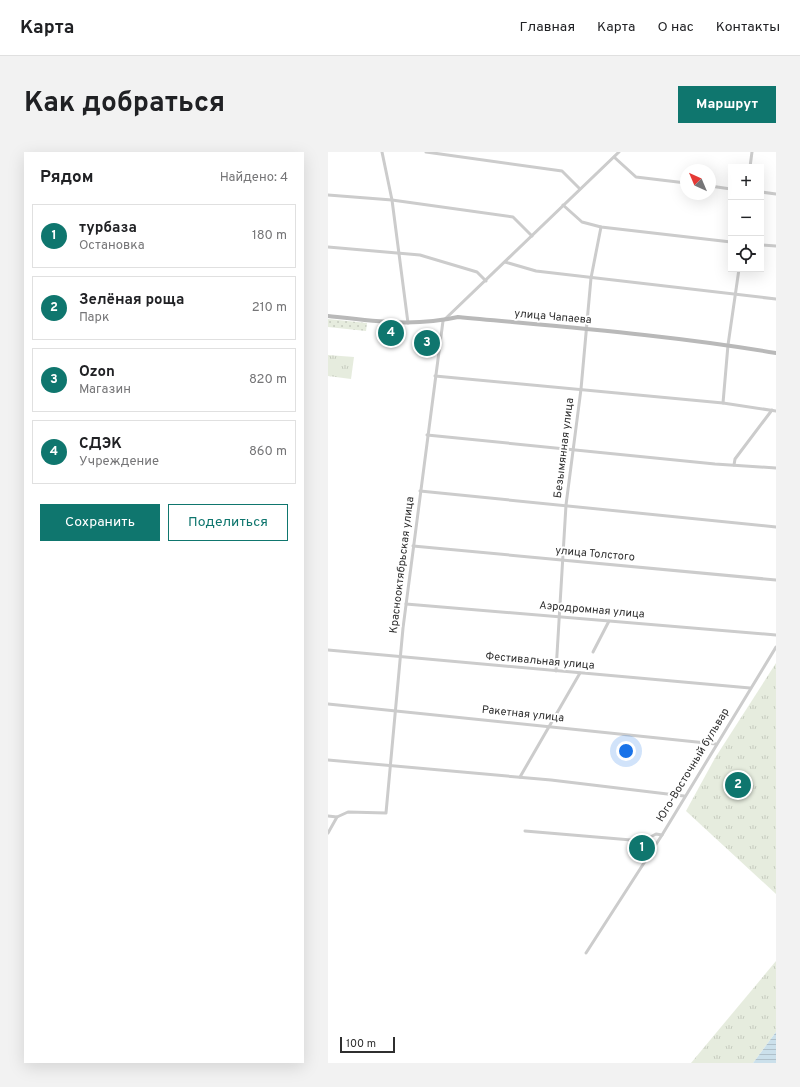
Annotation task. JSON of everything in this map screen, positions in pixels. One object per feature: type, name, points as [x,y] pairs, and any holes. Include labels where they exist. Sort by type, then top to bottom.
[{"type":"main road","name":"улица Чапаева","points":[[328,316],[386,323],[443,321],[458,317],[586,329],[728,345],[776,353]]},
{"type":"street","points":[[382,152],[392,200],[408,323]]},
{"type":"street","points":[[426,152],[562,171],[580,188]]},
{"type":"street","points":[[463,152],[463,157]]},
{"type":"street","points":[[443,321],[619,152]]},
{"type":"street","points":[[750,164],[752,152]]},
{"type":"street","points":[[614,157],[636,177],[680,182]]},
{"type":"street","points":[[716,187],[728,189]]},
{"type":"street","points":[[764,192],[776,194]]},
{"type":"street","points":[[328,195],[392,200],[513,217],[532,236]]},
{"type":"street","points":[[563,206],[582,222],[601,227],[728,242]]},
{"type":"street","name":"Безымянная улица","points":[[556,671],[566,505],[581,389],[591,278],[601,227]]},
{"type":"street","points":[[764,244],[776,246]]},
{"type":"street","points":[[328,247],[420,255],[458,265],[477,272],[486,281]]},
{"type":"street","points":[[505,262],[536,272],[776,299]]},
{"type":"street","points":[[723,403],[728,345],[739,272]]},
{"type":"street","name":"Краснооктябрьская улица","points":[[337,817],[348,812],[386,813],[392,766],[406,604],[443,321]]},
{"type":"street","points":[[436,376],[723,403],[774,410]]},
{"type":"street","points":[[734,465],[735,459],[774,410]]},
{"type":"street","points":[[428,435],[776,468]]},
{"type":"street","points":[[420,491],[776,527]]},
{"type":"street","name":"улица Толстого","points":[[413,546],[776,580]]},
{"type":"street","name":"Аэродромная улица","points":[[406,604],[776,635]]},
{"type":"street","points":[[593,652],[609,621]]},
{"type":"street","name":"Юго-Восточный бульвар","points":[[586,953],[662,835],[684,796],[776,647]]},
{"type":"street","name":"Фестивальная улица","points":[[328,650],[750,688]]},
{"type":"street","points":[[520,777],[580,673]]},
{"type":"street","name":"Ракетная улица","points":[[328,704],[716,744]]},
{"type":"street","points":[[328,760],[520,777],[684,796]]},
{"type":"street","points":[[328,816],[337,817],[328,833]]},
{"type":"street","points":[[525,831],[643,841],[656,834],[662,835]]},
{"type":"street","points":[[643,841],[650,853]]},
{"type":"green space","points":[[328,319],[367,323],[366,331],[328,327]]},
{"type":"green space","points":[[328,355],[354,357],[351,379],[328,376]]},
{"type":"green space","points":[[776,663],[776,894],[686,811],[715,758]]},
{"type":"green space","points":[[776,961],[776,1032],[753,1063],[691,1063]]},
{"type":"water","points":[[776,1032],[776,1063],[753,1063]]},
{"type":"place","name":"СДЭК","points":[[391,333]]},
{"type":"place","name":"Ozon","points":[[427,343]]},
{"type":"place","name":"Зелёная роща","points":[[738,785]]},
{"type":"place","name":"турбаза","points":[[642,848]]}]
